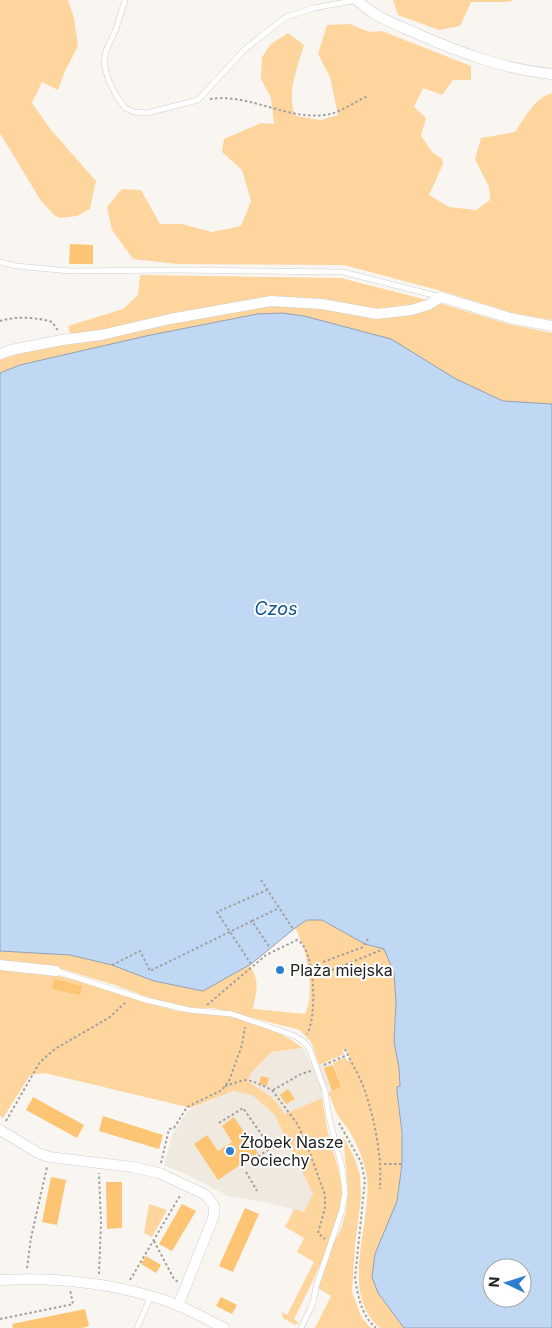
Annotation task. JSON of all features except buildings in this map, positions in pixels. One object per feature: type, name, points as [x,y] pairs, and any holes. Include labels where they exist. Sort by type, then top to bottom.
[{"type":"street","points":[[357,0],[367,10],[380,18],[442,45],[502,65],[552,74]]},
{"type":"street","points":[[0,354],[10,350],[62,340],[101,336],[170,319],[272,301],[322,304],[377,314],[428,306],[441,297],[510,318],[552,326]]},
{"type":"street","points":[[0,965],[56,971]]},
{"type":"street","points":[[0,1130],[49,1157],[99,1164],[132,1166],[159,1173],[206,1195],[211,1201],[215,1212],[178,1306]]},
{"type":"street","points":[[0,1280],[72,1280],[152,1296],[224,1328]]},
{"type":"lane","points":[[126,0],[116,30],[106,51],[104,63],[108,79],[125,108],[134,112],[146,113],[198,100],[245,49],[286,17],[314,8],[357,0]]},
{"type":"lane","points":[[0,262],[16,266],[61,270],[342,272],[441,297]]},
{"type":"lane","points":[[56,971],[155,1002],[199,1011],[232,1014],[280,1029],[303,1041],[309,1048],[325,1091],[329,1117],[342,1168],[345,1193],[342,1210],[316,1287],[313,1303],[301,1328]]},
{"type":"lane","points":[[137,1328],[152,1296]]},
{"type":"path","points":[[198,100],[218,97],[236,99],[309,116],[336,112],[368,96]]},
{"type":"path","points":[[0,321],[18,318],[41,319],[56,325],[60,335]]},
{"type":"path","points":[[261,880],[293,930]]},
{"type":"path","points":[[251,964],[217,912],[267,890]]},
{"type":"path","points":[[112,965],[140,950],[150,971],[279,908]]},
{"type":"path","points":[[252,921],[270,948]]},
{"type":"path","points":[[323,962],[363,947],[368,939]]},
{"type":"path","points":[[199,1011],[266,955],[297,940],[302,942],[307,950],[313,985],[311,1028],[303,1041]]},
{"type":"path","points":[[326,972],[384,949]]},
{"type":"path","points":[[7,1118],[40,1062],[55,1049],[110,1017],[126,1002],[129,994]]},
{"type":"path","points":[[159,1173],[169,1129],[174,1128],[187,1107],[222,1090],[229,1081],[242,1045],[247,1019]]},
{"type":"path","points":[[345,1049],[364,1090],[372,1118],[380,1163],[380,1189]]},
{"type":"path","points":[[333,1062],[347,1055]]},
{"type":"path","points":[[272,1090],[304,1073]]},
{"type":"path","points":[[226,1086],[244,1080],[252,1081],[272,1090],[298,1125],[325,1195],[325,1208],[318,1233],[331,1243]]},
{"type":"path","points":[[219,1123],[243,1108],[271,1148],[251,1161],[254,1166]]},
{"type":"path","points":[[339,1122],[361,1162],[364,1180],[355,1278],[362,1309],[366,1317],[376,1328]]},
{"type":"path","points":[[27,1270],[31,1238],[49,1157]]},
{"type":"path","points":[[98,1276],[101,1223],[99,1164]]},
{"type":"path","points":[[384,1164],[402,1164]]},
{"type":"path","points":[[246,1172],[257,1191]]},
{"type":"path","points":[[129,1282],[186,1185]]},
{"type":"path","points":[[154,1241],[174,1279],[186,1286]]},
{"type":"path","points":[[0,1319],[73,1304],[70,1291]]},
{"type":"shaded area","points":[[0,0],[68,0],[74,18],[78,46],[58,90],[42,82],[32,103],[51,130],[96,181],[90,209],[77,216],[60,218],[54,215],[41,201],[0,133]]},
{"type":"shaded area","points":[[393,0],[514,0],[507,2],[471,2],[460,26],[439,30],[398,15]]},
{"type":"shaded area","points":[[350,24],[369,32],[382,31],[471,66],[471,80],[453,80],[442,95],[423,88],[414,107],[426,118],[421,136],[432,152],[442,159],[443,164],[429,195],[449,207],[476,210],[490,200],[489,187],[475,159],[481,138],[515,132],[535,104],[552,93],[552,320],[512,313],[445,292],[344,265],[177,264],[133,259],[112,230],[107,207],[122,189],[141,190],[160,224],[182,224],[212,232],[241,226],[251,201],[242,170],[222,152],[224,139],[261,123],[274,124],[271,98],[261,79],[262,57],[271,44],[288,33],[304,45],[292,90],[293,108],[296,116],[321,120],[338,115],[330,77],[318,54],[327,25]]},
{"type":"shaded area","points":[[140,275],[341,278],[439,303],[508,324],[552,333],[552,404],[503,401],[456,380],[391,339],[304,316],[282,313],[257,314],[146,336],[20,365],[0,373],[0,360],[72,341],[68,326],[123,309],[138,295]]},
{"type":"shaded area","points":[[307,920],[322,920],[365,944],[384,949],[394,973],[396,1002],[394,1042],[399,1068],[400,1086],[397,1092],[403,1150],[397,1201],[375,1254],[372,1277],[378,1293],[404,1328],[380,1328],[368,1313],[361,1296],[359,1277],[360,1257],[367,1196],[367,1178],[357,1146],[348,1129],[336,1113],[328,1092],[341,1087],[333,1063],[345,1057],[347,1061],[351,1060],[346,1049],[342,1050],[344,1054],[319,1065],[311,1042],[300,1030],[213,1008],[197,1009],[180,1006],[65,970],[25,962],[0,962],[0,951],[70,955],[112,965],[154,981],[203,991],[249,965],[256,981],[253,1009],[305,1014],[310,995],[309,971],[303,947],[295,928]]},
{"type":"shaded area","points":[[0,969],[42,972],[76,980],[177,1011],[246,1020],[277,1032],[303,1048],[272,1052],[250,1074],[248,1081],[274,1099],[285,1114],[322,1098],[326,1125],[340,1175],[342,1191],[337,1220],[324,1256],[294,1319],[299,1323],[295,1325],[283,1318],[282,1312],[287,1315],[314,1262],[297,1252],[304,1238],[285,1227],[294,1209],[304,1212],[313,1194],[274,1114],[252,1095],[233,1091],[191,1108],[45,1073],[30,1075],[3,1118],[0,1116]]},
{"type":"shaded area","points":[[303,1048],[313,1068],[331,1060],[341,1087],[321,1093],[322,1098],[285,1114],[274,1099],[248,1081],[250,1074],[272,1052]]},
{"type":"shaded area","name":"Żłobek Nasze Pociechy","points":[[233,1091],[252,1095],[274,1114],[313,1194],[304,1212],[264,1202],[228,1196],[164,1165],[172,1136],[187,1111]]},
{"type":"shaded area","points":[[343,1136],[354,1157],[360,1175],[361,1198],[352,1292],[362,1318],[371,1328],[315,1328],[331,1296],[318,1288],[346,1212],[348,1190]]},
{"type":"shaded area","points":[[149,1204],[167,1210],[152,1237],[144,1233]]},
{"type":"water","name":"Czos","points":[[282,313],[304,316],[391,339],[456,379],[503,401],[552,404],[552,1328],[404,1328],[378,1293],[372,1277],[375,1254],[397,1201],[402,1164],[402,1133],[397,1092],[397,1087],[400,1086],[399,1068],[394,1042],[396,1002],[394,973],[384,949],[365,944],[322,920],[307,920],[251,964],[203,991],[154,981],[112,965],[70,955],[0,951],[0,373],[20,365],[146,336],[257,314]]},
{"type":"place","name":"Plaża miejska","points":[[280,970]]},
{"type":"place","name":"Żłobek Nasze Pociechy","points":[[230,1151]]}]
